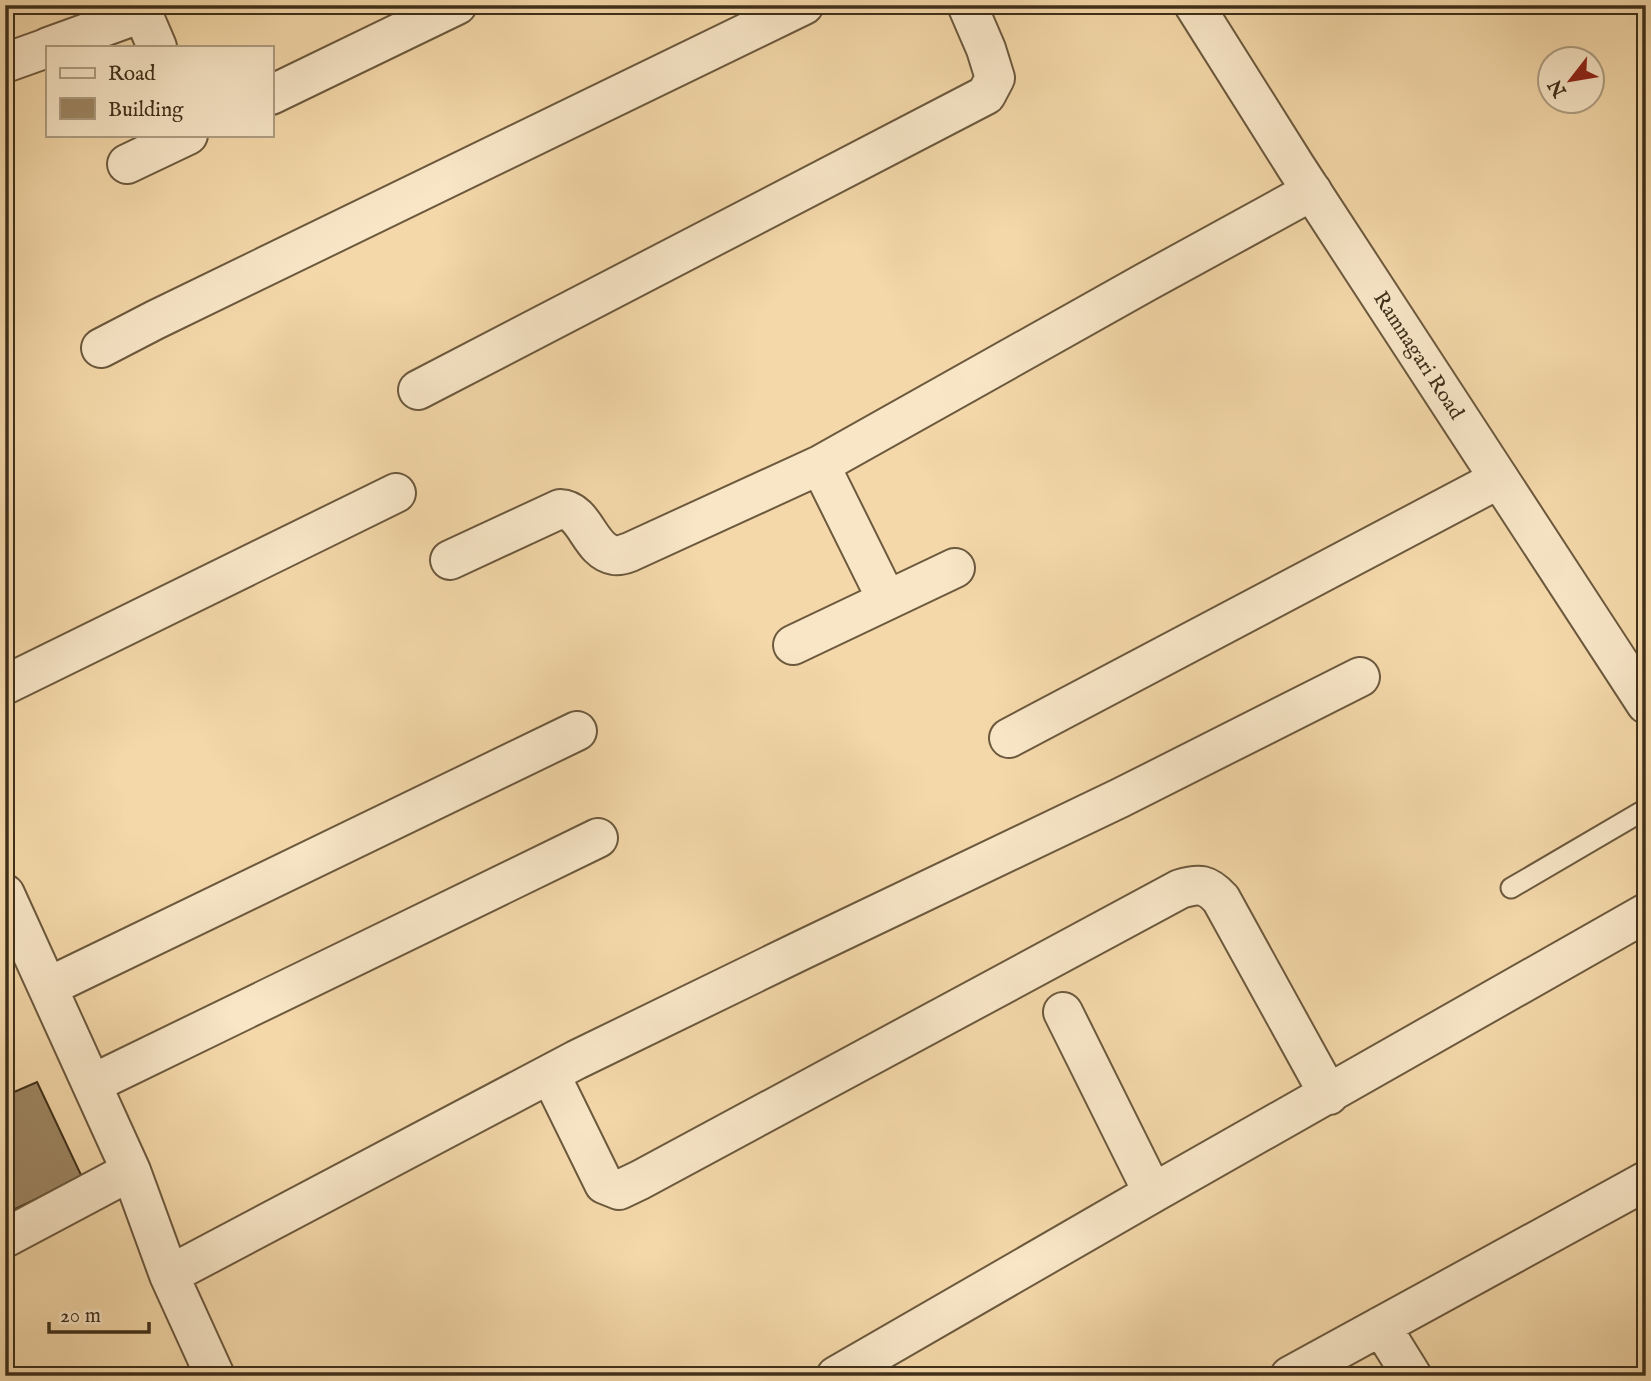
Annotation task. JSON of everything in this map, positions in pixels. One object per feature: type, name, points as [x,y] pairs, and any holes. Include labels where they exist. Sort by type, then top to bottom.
[{"type":"street","points":[[273,94],[457,5]]},
{"type":"street","points":[[102,348],[804,5]]},
{"type":"street","points":[[418,390],[986,95],[995,78],[967,5]]},
{"type":"street","name":"Ramnagari Road","points":[[1194,5],[1646,704]]},
{"type":"street","points":[[50,46],[140,9],[157,46]]},
{"type":"street","points":[[5,63],[46,48]]},
{"type":"street","points":[[127,164],[186,136]]},
{"type":"street","points":[[450,560],[560,509],[572,513],[610,555],[630,552],[820,465],[1312,191]]},
{"type":"street","points":[[820,465],[887,600]]},
{"type":"street","points":[[1009,738],[1499,479]]},
{"type":"street","points":[[5,685],[396,493]]},
{"type":"street","points":[[793,645],[955,568]]},
{"type":"street","points":[[169,1275],[550,1074],[1120,798],[1360,677]]},
{"type":"street","points":[[48,987],[577,732]]},
{"type":"street","points":[[92,1084],[598,838]]},
{"type":"street","points":[[550,1074],[604,1184],[619,1190],[1180,889],[1202,885],[1221,899],[1329,1095]]},
{"type":"street","points":[[5,894],[131,1171],[169,1275],[215,1376]]},
{"type":"street","points":[[836,1376],[1646,913]]},
{"type":"street","points":[[1063,1012],[1153,1193]]},
{"type":"street","points":[[5,1238],[131,1171]]},
{"type":"street","points":[[1290,1376],[1646,1181]]},
{"type":"street","points":[[1381,1326],[1412,1376]]},
{"type":"lane","points":[[1511,888],[1646,809]]},
{"type":"building","points":[[37,1082],[82,1177],[11,1211],[5,1199],[5,1096]]}]
